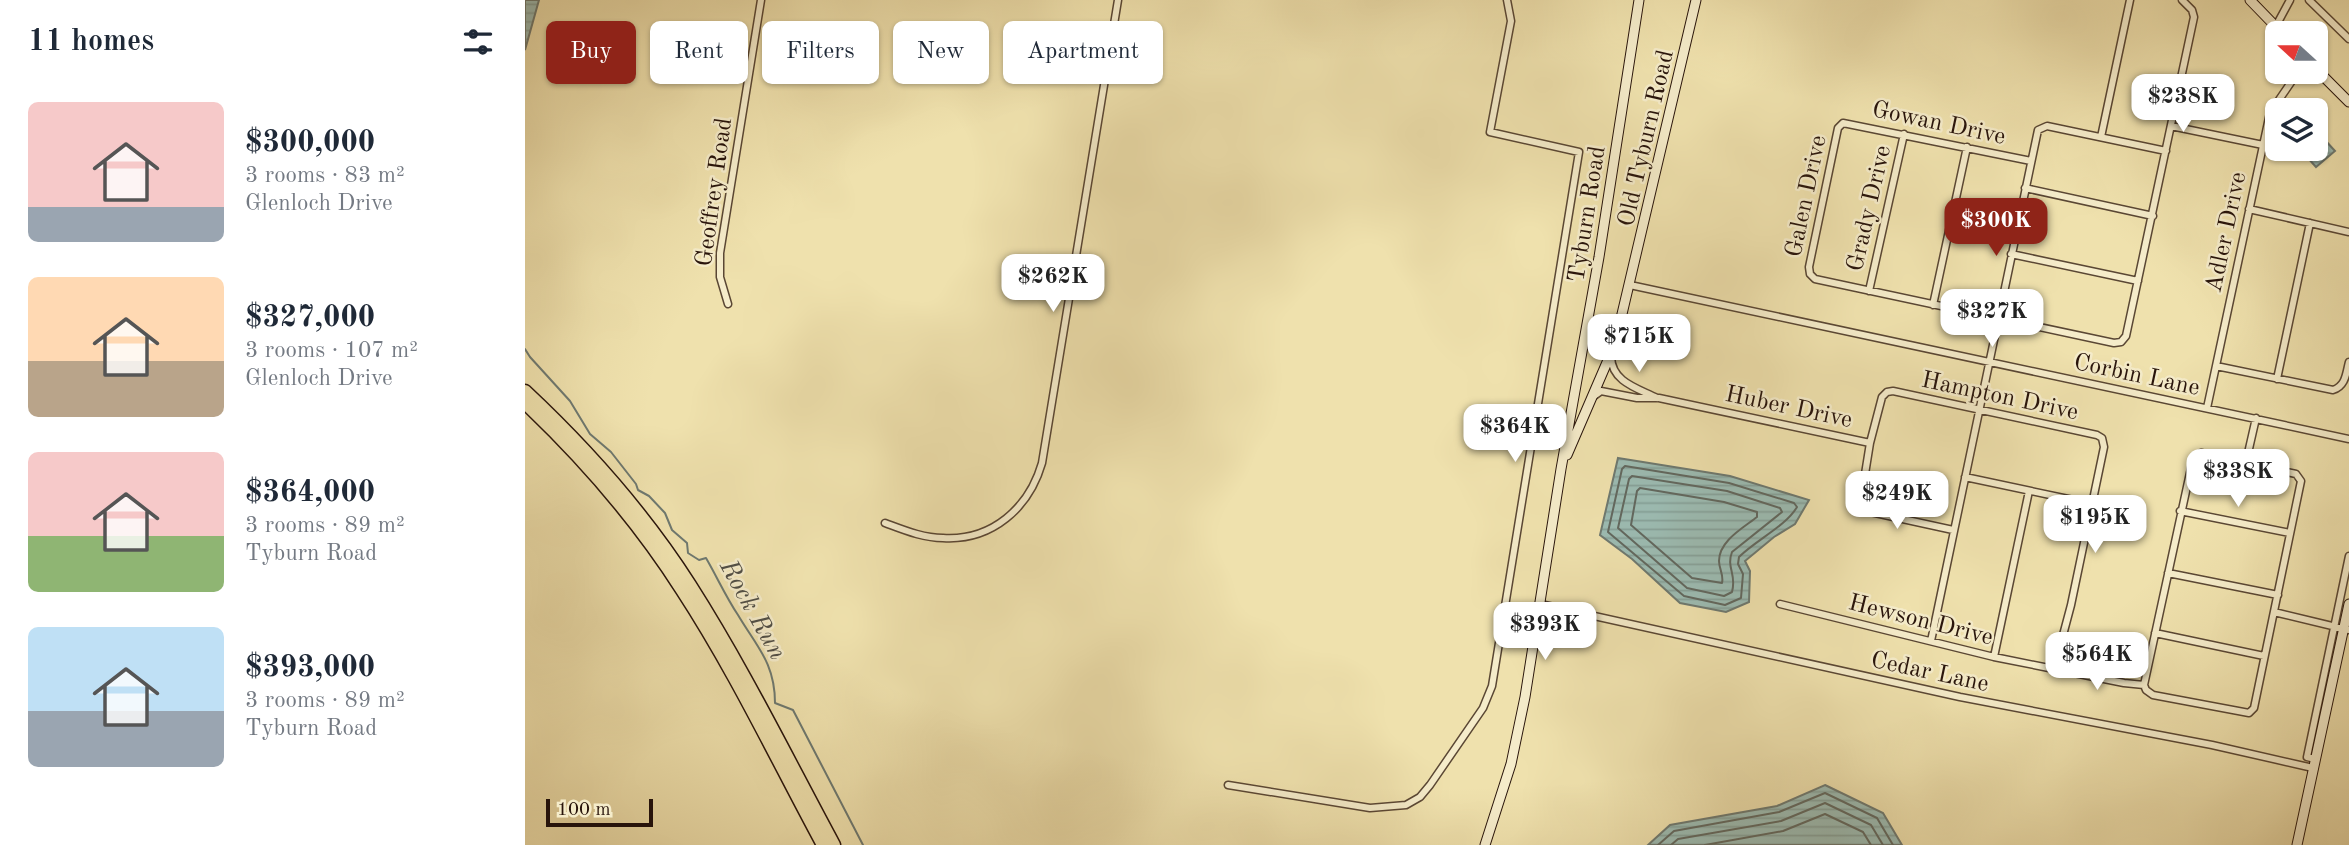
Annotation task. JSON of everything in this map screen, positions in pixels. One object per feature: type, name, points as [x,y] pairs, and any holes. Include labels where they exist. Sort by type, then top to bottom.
[{"type":"highway","points":[[525,391],[575,439],[610,478],[674,561],[723,638],[834,845]]},
{"type":"highway","points":[[525,403],[603,485],[681,588],[721,654],[823,845]]},
{"type":"main road","name":"Tyburn Road","points":[[1485,845],[1511,764],[1525,697],[1639,0]]},
{"type":"main road","name":"Old Tyburn Road","points":[[1561,469],[1611,353],[1630,285],[1696,0]]},
{"type":"main road","points":[[2250,0],[2270,21]]},
{"type":"main road","points":[[2328,81],[2349,102]]},
{"type":"main road","points":[[2297,845],[2349,604]]},
{"type":"street","name":"Geoffrey Road","points":[[728,304],[720,276],[720,253],[761,0]]},
{"type":"street","points":[[885,523],[928,537],[970,536],[992,528],[1012,515],[1035,484],[1042,463],[1118,0]]},
{"type":"street","points":[[1228,785],[1370,808],[1406,805],[1420,797],[1430,785],[1483,708],[1492,687],[1579,152],[1490,132],[1511,21],[1507,0]]},
{"type":"street","points":[[2101,137],[2130,0]]},
{"type":"street","points":[[1869,291],[2118,343],[2126,336],[2194,17],[2192,10],[2182,0]]},
{"type":"street","points":[[2282,21],[2290,0]]},
{"type":"street","points":[[2309,0],[2349,39]]},
{"type":"street","name":"Adler Drive","points":[[2207,408],[2272,107],[2289,84]]},
{"type":"street","name":"Gowan Drive","points":[[1840,125],[1846,122],[2031,161]]},
{"type":"street","name":"Galen Drive","points":[[1840,125],[1809,267],[1810,274],[1815,279],[1869,291]]},
{"type":"street","points":[[1931,641],[2037,132],[2047,126],[2166,151]]},
{"type":"street","points":[[2171,126],[2263,145]]},
{"type":"street","name":"Grady Drive","points":[[1869,291],[1904,134]]},
{"type":"street","points":[[1933,305],[1967,148]]},
{"type":"street","points":[[2025,188],[2153,215]]},
{"type":"street","points":[[2249,209],[2349,232]]},
{"type":"street","points":[[2277,379],[2310,223]]},
{"type":"street","points":[[2011,254],[2138,281]]},
{"type":"street","name":"Corbin Lane","points":[[1630,285],[2349,439]]},
{"type":"street","name":"Huber Drive","points":[[1611,353],[1612,368],[1618,377],[1659,398]]},
{"type":"street","points":[[2216,366],[2333,390],[2342,385],[2349,362]]},
{"type":"street","name":"Huber Drive","points":[[1593,398],[1601,391],[1637,398],[1659,398],[1870,443]]},
{"type":"street","name":"Hampton Drive","points":[[1870,443],[1882,397],[1893,391],[2097,435],[2103,440],[2104,447],[2092,504]]},
{"type":"street","points":[[2246,461],[2256,418]]},
{"type":"street","points":[[1870,443],[1860,505],[1865,511],[1954,530]]},
{"type":"street","points":[[2144,685],[2155,633],[2168,573],[2181,511],[2193,459],[2201,453],[2296,474],[2300,478],[2264,656],[2155,633]]},
{"type":"street","points":[[1965,477],[2092,504],[2071,605],[2054,669]]},
{"type":"street","points":[[1994,657],[2029,491]]},
{"type":"street","points":[[2181,511],[2290,533]]},
{"type":"street","points":[[2274,612],[2342,628],[2349,556]]},
{"type":"street","points":[[2168,573],[2278,595]]},
{"type":"street","name":"Cedar Lane","points":[[1540,604],[1960,697],[2314,763]]},
{"type":"street","name":"Hewson Drive","points":[[1780,604],[1994,657],[2144,685],[2153,695],[2249,713],[2254,708],[2264,656]]},
{"type":"water","points":[[525,0],[539,0],[525,50]]},
{"type":"water","points":[[2328,143],[2335,151],[2328,157]]},
{"type":"water","points":[[2311,161],[2323,161],[2316,167]]},
{"type":"water","points":[[1618,458],[1730,476],[1809,500],[1795,524],[1745,561],[1750,571],[1749,602],[1726,612],[1680,603],[1632,559],[1600,535]]},
{"type":"water","points":[[1825,785],[1883,813],[1902,845],[1648,845],[1670,825],[1777,806]]},
{"type":"waterway","name":"Rock Run","points":[[525,349],[570,401],[590,434],[611,452],[638,490],[649,496],[665,513],[672,530],[687,543],[688,553],[699,560],[706,558],[729,601],[764,656],[772,677],[775,703],[793,710],[863,845]]}]
